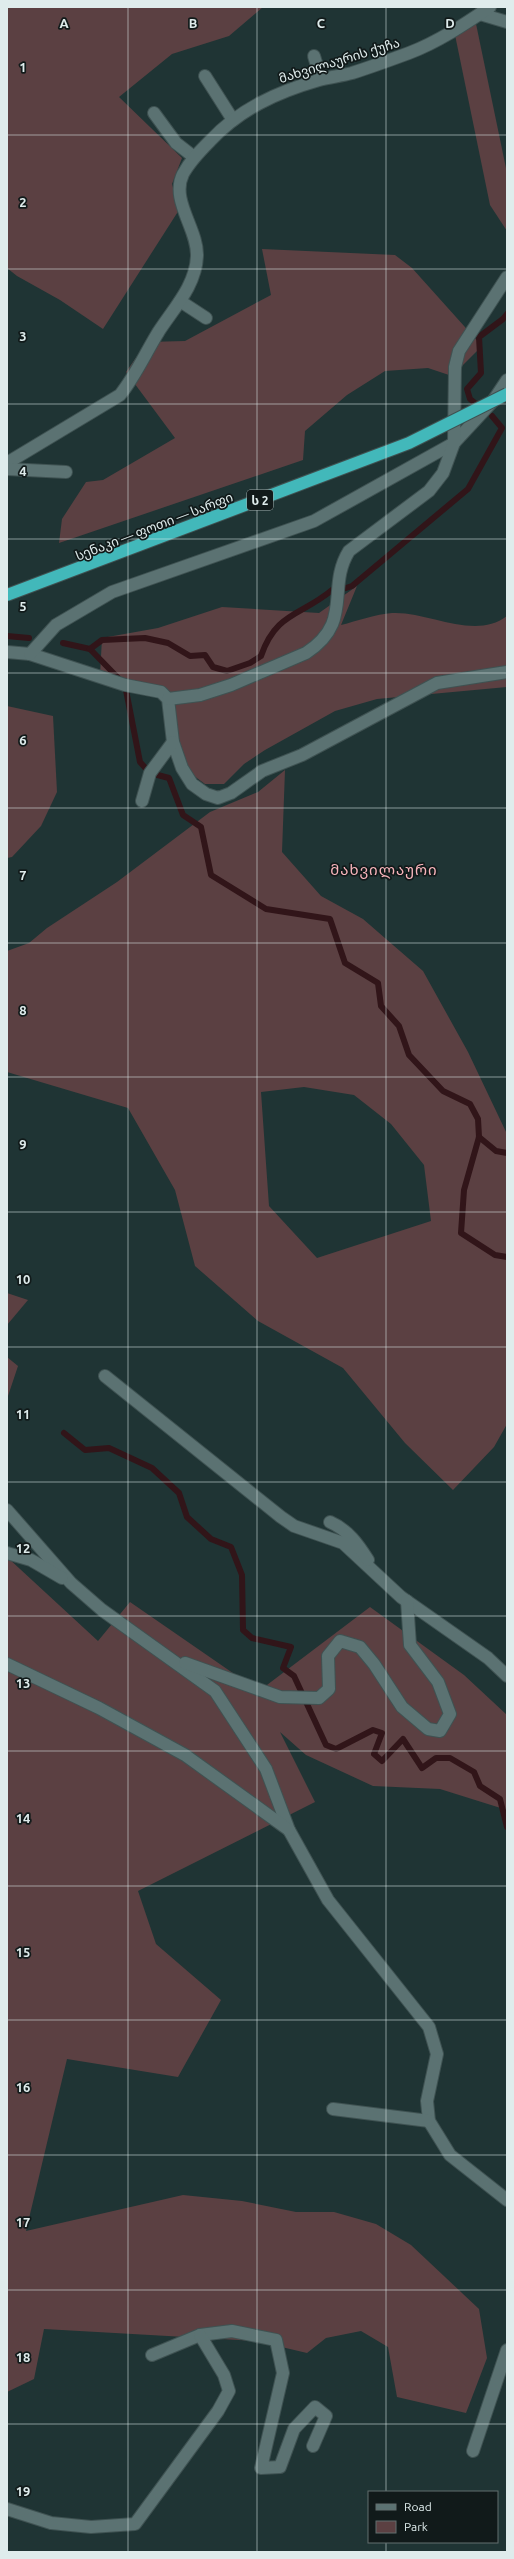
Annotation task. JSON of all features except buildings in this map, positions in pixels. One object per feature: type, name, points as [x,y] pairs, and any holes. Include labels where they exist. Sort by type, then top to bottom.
[{"type":"highway","name":"სენაკი — ფოთი — სარფი","points":[[7,595],[409,443],[507,394]]},
{"type":"street","name":"მახვილაურის ქუჩა","points":[[7,463],[120,395],[129,383],[160,329],[180,301],[191,281],[197,256],[194,236],[180,192],[182,175],[194,157],[233,120],[261,101],[287,89],[321,79],[352,73],[410,53],[447,35],[490,7]]},
{"type":"street","points":[[480,14],[507,22]]},
{"type":"street","points":[[314,56],[321,79]]},
{"type":"street","points":[[205,76],[233,120]]},
{"type":"street","points":[[154,113],[176,143],[194,157]]},
{"type":"street","points":[[168,699],[200,695],[231,685],[306,653],[317,645],[334,624],[338,604],[342,563],[349,551],[429,491],[443,473],[454,443],[455,367],[459,351],[507,277]]},
{"type":"street","points":[[180,301],[206,318]]},
{"type":"street","points":[[30,654],[56,625],[112,592],[314,521],[454,443],[494,401],[507,380]]},
{"type":"street","points":[[7,469],[66,472]]},
{"type":"street","points":[[7,652],[30,654],[125,685],[161,692],[168,699],[173,742],[182,768],[192,784],[206,794],[218,798],[231,793],[262,770],[302,755],[437,683],[507,672]]},
{"type":"street","points":[[142,801],[150,773],[173,742]]},
{"type":"street","points":[[105,1376],[281,1517],[294,1526],[343,1543],[379,1578],[407,1601],[488,1658],[507,1676]]},
{"type":"street","points":[[7,1510],[71,1583],[102,1610],[174,1659],[215,1691],[266,1769],[289,1830],[328,1900],[429,2027],[437,2054],[427,2100],[429,2121],[450,2155],[507,2200]]},
{"type":"street","points":[[330,1522],[340,1526],[355,1541],[379,1578]]},
{"type":"street","points":[[7,1553],[31,1560],[71,1583]]},
{"type":"street","points":[[174,1659],[280,1698],[319,1698],[330,1689],[328,1656],[340,1641],[360,1647],[374,1664],[402,1707],[428,1729],[440,1731],[450,1714],[438,1682],[410,1645],[407,1601]]},
{"type":"street","points":[[7,1664],[99,1708],[185,1755],[289,1830]]},
{"type":"street","points":[[333,2109],[429,2121]]},
{"type":"street","points":[[152,2355],[200,2335],[232,2331],[276,2340],[283,2373],[261,2468],[280,2467],[294,2429],[315,2406],[326,2416],[313,2446]]},
{"type":"street","points":[[7,2509],[51,2523],[91,2527],[135,2524],[218,2411],[229,2391],[224,2375],[200,2335]]},
{"type":"street","points":[[473,2451],[507,2350]]},
{"type":"green space","points":[[7,7],[263,7],[229,36],[172,54],[119,97],[182,158],[172,184],[179,210],[103,329],[60,300],[17,276],[7,268]]},
{"type":"green space","points":[[475,19],[507,173],[507,231],[490,205],[454,30]]},
{"type":"green space","points":[[262,249],[395,255],[412,268],[482,346],[452,376],[428,368],[385,371],[347,395],[305,431],[303,460],[59,543],[62,519],[86,482],[103,480],[175,438],[126,372],[147,342],[185,341],[271,295]]},
{"type":"green space","points":[[357,586],[341,625],[373,616],[392,613],[421,616],[466,626],[480,626],[494,623],[507,616],[507,687],[377,699],[335,711],[265,750],[244,764],[224,784],[205,784],[190,773],[168,730],[168,699],[100,675],[102,638],[158,628],[222,607],[319,613]]},
{"type":"green space","points":[[7,706],[53,716],[57,792],[41,826],[12,857],[7,858]]},
{"type":"green space","points":[[285,770],[282,852],[321,896],[363,919],[423,971],[468,1052],[507,1134],[507,1424],[494,1447],[453,1490],[405,1443],[343,1368],[258,1321],[195,1266],[175,1190],[128,1108],[7,1072],[7,951],[29,943],[47,928],[117,882],[210,812],[258,792]],"holes":[[[304,1087],[354,1095],[391,1124],[424,1165],[431,1221],[317,1258],[269,1206],[261,1092]]]},
{"type":"green space","points":[[7,1293],[28,1300],[7,1325]]},
{"type":"green space","points":[[7,1357],[18,1366],[7,1399]]},
{"type":"green space","points":[[7,1557],[98,1641],[130,1602],[259,1691],[370,1607],[464,1675],[507,1715],[507,1810],[440,1789],[373,1786],[306,1755],[280,1732],[315,1802],[138,1891],[156,1944],[221,2000],[178,2077],[67,2059],[26,2231],[183,2195],[242,2201],[296,2212],[334,2212],[376,2224],[411,2245],[479,2309],[487,2358],[466,2413],[397,2397],[388,2347],[361,2331],[326,2338],[307,2353],[256,2341],[44,2329],[34,2379],[7,2392]]},
{"type":"waterway","points":[[475,403],[470,399],[467,389],[481,373],[479,337],[503,319],[507,314]]},
{"type":"waterway","points":[[346,588],[352,586],[468,489],[502,428],[492,416]]},
{"type":"waterway","points":[[90,649],[102,640],[145,638],[168,643],[190,656],[205,655],[213,667],[227,671],[250,663],[261,656],[267,642],[274,631],[282,623],[290,616],[332,590]]},
{"type":"waterway","points":[[7,636],[29,638]]},
{"type":"waterway","points":[[63,643],[90,649],[125,685],[140,762],[150,773],[169,778],[183,815],[201,827],[211,875],[266,909],[330,919],[345,963],[378,983],[381,1006],[399,1026],[409,1055],[443,1091],[470,1104],[478,1119],[479,1137],[464,1190],[461,1233],[495,1255],[507,1257]]},
{"type":"waterway","points":[[479,1137],[496,1151],[507,1153]]},
{"type":"waterway","points":[[64,1433],[85,1450],[109,1448],[152,1468],[179,1493],[187,1517],[211,1539],[231,1547],[242,1575],[243,1630],[252,1638],[291,1647],[283,1668],[294,1676],[326,1745],[336,1749],[373,1730],[382,1733],[374,1754],[382,1761],[403,1739],[422,1768],[436,1758],[450,1758],[474,1772],[480,1786],[500,1799],[507,1827]]},
{"type":"district","name":"მახვილაური","points":[[384,869]]}]
